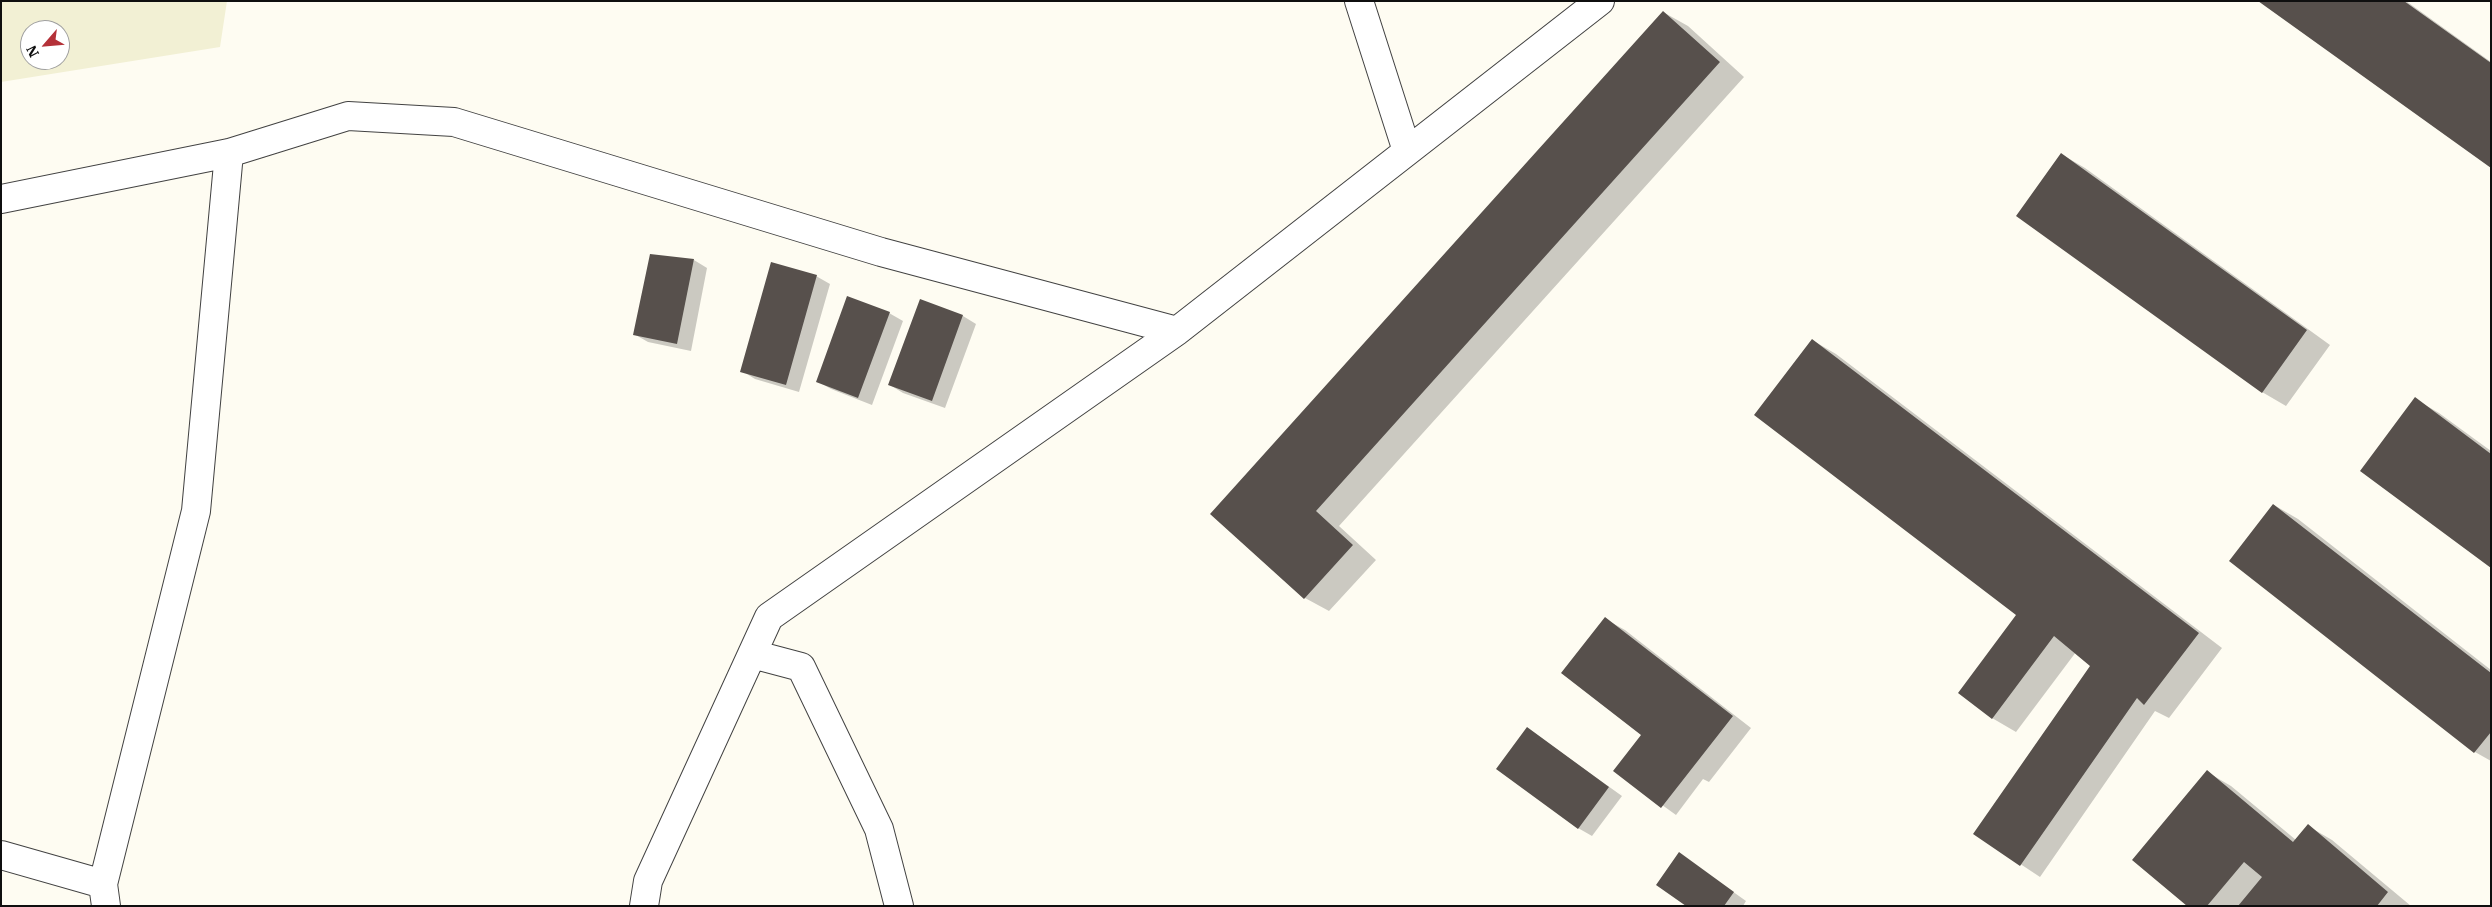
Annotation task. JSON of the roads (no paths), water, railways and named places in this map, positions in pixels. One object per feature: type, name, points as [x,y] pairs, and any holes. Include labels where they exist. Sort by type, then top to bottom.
[{"type":"street","points":[[1359,1],[1407,151]]},
{"type":"street","points":[[644,906],[648,882],[769,617],[1177,331],[1600,1]]},
{"type":"street","points":[[1,199],[228,153],[348,116],[454,122],[881,252],[1177,331]]},
{"type":"street","points":[[1,855],[105,895],[196,511],[228,153]]},
{"type":"street","points":[[752,654],[801,667],[880,830],[900,906]]}]
